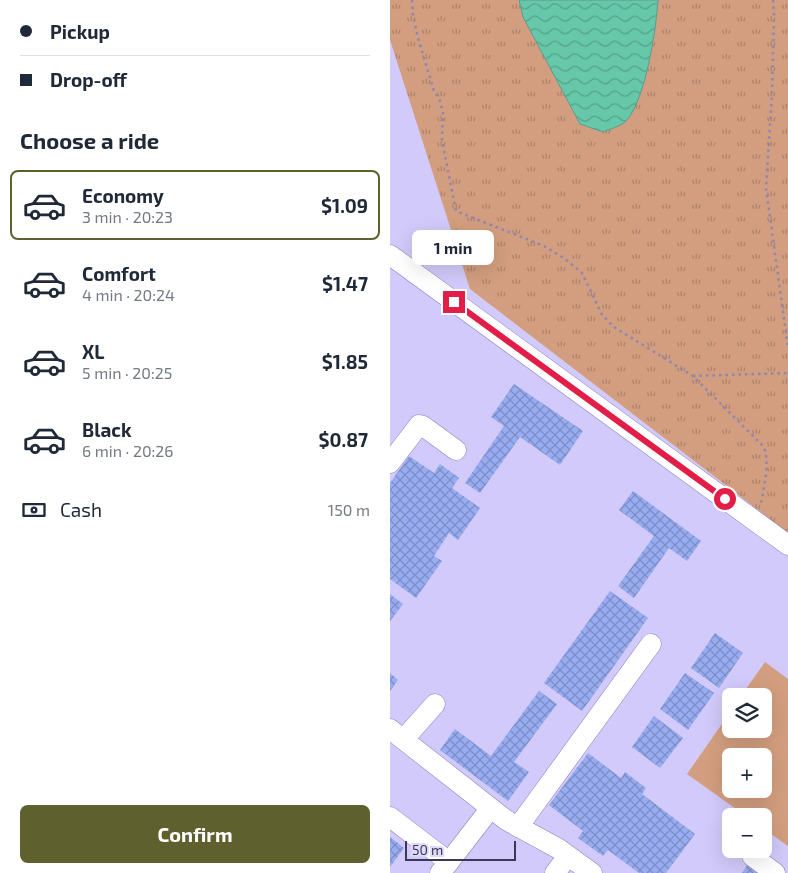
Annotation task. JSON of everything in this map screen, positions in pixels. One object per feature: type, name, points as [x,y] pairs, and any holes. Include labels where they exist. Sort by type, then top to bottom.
[{"type":"lane","points":[[390,255],[788,545]]},
{"type":"lane","points":[[390,462],[419,425],[456,450]]},
{"type":"lane","points":[[518,827],[651,644]]},
{"type":"lane","points":[[435,704],[397,734],[490,809],[568,856],[592,873]]},
{"type":"lane","points":[[390,817],[444,867],[490,809]]},
{"type":"lane","points":[[555,873],[568,856]]},
{"type":"lane","points":[[755,858],[775,873]]},
{"type":"path","points":[[412,0],[418,38],[434,92],[440,101],[443,112],[442,140],[456,211],[544,246],[564,258],[582,273],[602,315],[614,327],[693,376],[764,447],[767,456],[767,466],[757,523]]},
{"type":"path","points":[[772,0],[774,15],[772,96],[766,188],[788,348]]},
{"type":"path","points":[[693,376],[788,373]]},
{"type":"green space","points":[[390,0],[788,0],[788,533],[470,289],[390,40]]},
{"type":"green space","points":[[765,662],[788,679],[788,846],[772,835],[772,808],[735,808],[687,774],[722,724],[722,738],[772,738],[772,688],[747,688]]},
{"type":"water","points":[[519,0],[658,0],[655,28],[645,80],[634,109],[625,122],[603,132],[580,124],[523,17]]},
{"type":"building","points":[[514,384],[583,431],[560,465],[520,437],[480,493],[465,483],[504,426],[491,417]]},
{"type":"building","points":[[409,456],[434,473],[440,464],[459,478],[452,488],[480,508],[458,540],[449,533],[434,556],[442,561],[416,598],[390,579],[390,483]]},
{"type":"building","points":[[633,491],[701,541],[687,561],[669,548],[634,598],[618,586],[654,536],[619,510]]},
{"type":"building","points":[[610,591],[648,618],[582,711],[544,683]]},
{"type":"building","points":[[390,594],[403,604],[390,621]]},
{"type":"building","points":[[715,633],[743,653],[719,688],[691,668]]},
{"type":"building","points":[[390,673],[398,680],[390,691]]},
{"type":"building","points":[[685,673],[714,693],[688,730],[660,709]]},
{"type":"building","points":[[539,691],[557,704],[514,762],[529,772],[508,801],[440,750],[455,729],[491,756]]},
{"type":"building","points":[[654,716],[683,738],[660,768],[632,747]]},
{"type":"building","points":[[588,753],[621,778],[625,772],[646,788],[642,794],[695,834],[666,873],[639,873],[608,850],[603,856],[578,838],[583,831],[549,805]]},
{"type":"building","points":[[390,837],[404,848],[390,867]]},
{"type":"building","points":[[747,865],[758,873],[742,873]]},
{"type":"route","points":[[454,302],[725,499]]}]
